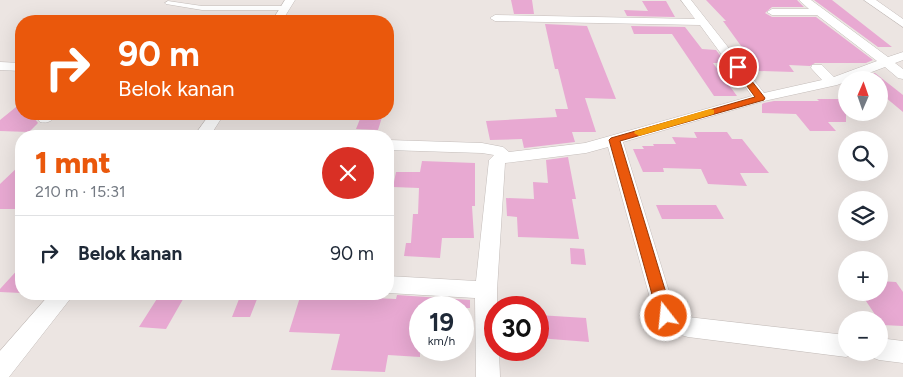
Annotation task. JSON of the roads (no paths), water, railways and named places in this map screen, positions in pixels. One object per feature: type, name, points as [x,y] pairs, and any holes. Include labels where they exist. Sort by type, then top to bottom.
[{"type":"street","points":[[686,0],[761,98]]},
{"type":"street","points":[[804,0],[903,75]]},
{"type":"street","points":[[869,0],[903,24]]},
{"type":"street","points":[[281,15],[288,4]]},
{"type":"street","points":[[772,12],[820,12]]},
{"type":"street","points":[[495,18],[702,22]]},
{"type":"street","points":[[488,377],[486,290],[497,160],[506,156],[586,148],[761,98],[832,82],[903,56]]},
{"type":"street","points":[[0,66],[15,67]]},
{"type":"street","points":[[817,68],[832,82]]},
{"type":"street","points":[[614,140],[666,316],[670,320],[688,327],[838,345]]},
{"type":"street","points":[[394,145],[482,148],[497,150],[506,156]]},
{"type":"street","points":[[394,284],[486,290]]},
{"type":"street","points":[[0,369],[58,300]]},
{"type":"street","points":[[888,351],[903,352]]},
{"type":"lane","points":[[168,3],[207,8],[288,4]]}]
